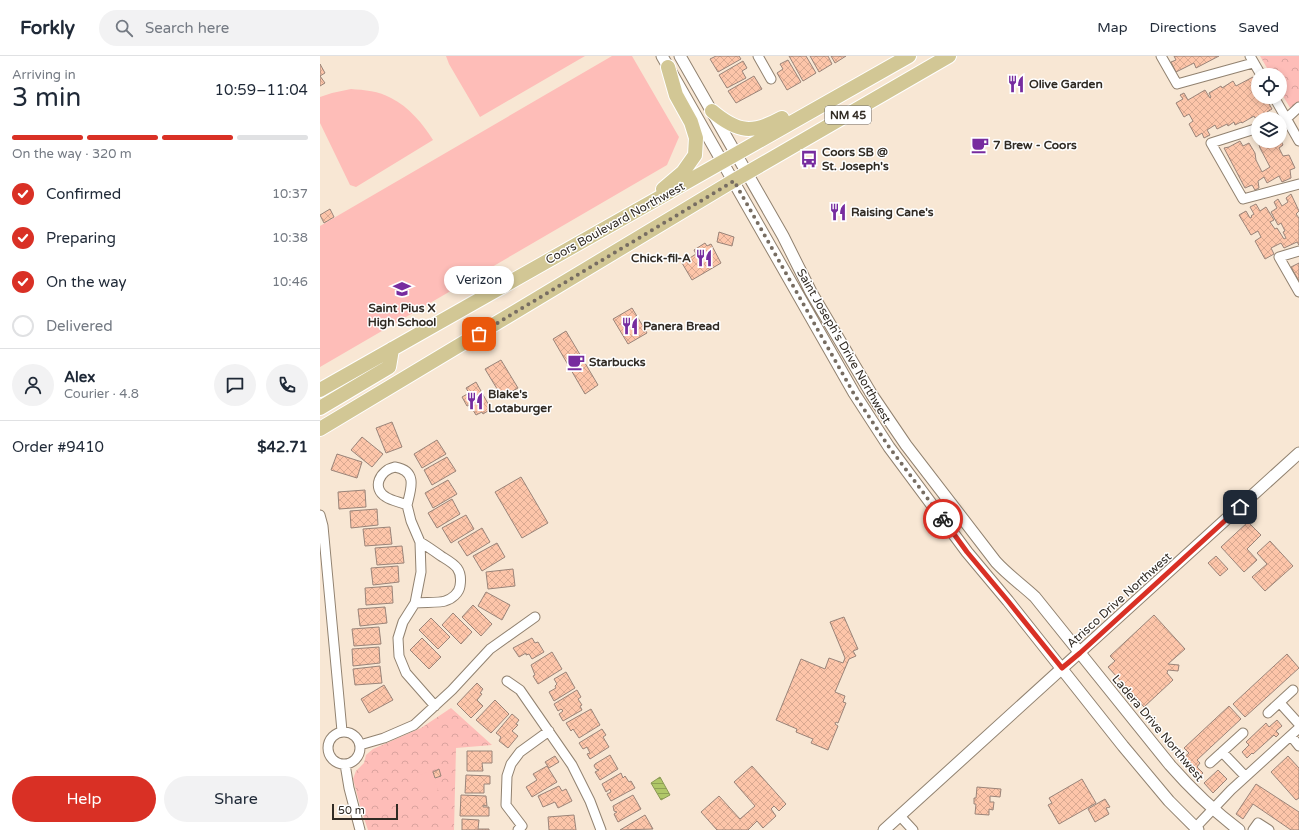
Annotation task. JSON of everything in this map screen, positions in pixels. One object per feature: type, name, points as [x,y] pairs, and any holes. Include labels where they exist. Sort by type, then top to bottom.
[{"type":"main road","name":"Coors Boulevard Northwest","points":[[320,430],[747,173],[948,56]]},
{"type":"main road","name":"Coors Boulevard Northwest","points":[[320,390],[736,155],[904,57]]},
{"type":"main road","points":[[640,209],[683,172],[695,155],[696,138],[691,122],[676,96],[665,62]]},
{"type":"main road","points":[[712,111],[724,122],[740,129],[751,130],[766,127],[836,90],[853,88]]},
{"type":"main road","points":[[320,408],[389,367],[392,349]]},
{"type":"street","name":"Saint Joseph's Drive Northwest","points":[[680,56],[783,236],[811,292],[867,386],[906,445],[985,548],[1007,573],[1035,597],[1080,653]]},
{"type":"street","points":[[759,56],[771,79]]},
{"type":"street","points":[[1161,56],[1178,84],[1252,59],[1257,68]]},
{"type":"street","name":"Saint Joseph's Drive Northwest","points":[[665,62],[854,394],[889,447],[967,552],[1062,668]]},
{"type":"street","points":[[1287,116],[1299,106]]},
{"type":"street","points":[[1287,125],[1299,141]]},
{"type":"street","points":[[1251,130],[1211,143],[1243,199],[1299,184]]},
{"type":"street","points":[[1299,251],[1279,257],[1299,292]]},
{"type":"street","points":[[854,394],[867,386]]},
{"type":"street","name":"Atrisco Drive Northwest","points":[[884,830],[1299,453]]},
{"type":"street","points":[[407,505],[411,521],[420,542],[421,572],[415,603],[403,622],[398,638],[398,656],[406,673],[435,706]]},
{"type":"street","points":[[320,515],[323,526],[325,601],[342,731]]},
{"type":"street","points":[[415,603],[445,602],[459,591],[461,580],[459,570],[453,563],[420,542]]},
{"type":"street","points":[[360,745],[384,738],[414,725],[452,690],[490,649],[535,617]]},
{"type":"street","name":"Ladera Drive Northwest","points":[[1080,653],[1189,787],[1213,809],[1240,830]]},
{"type":"street","points":[[1062,668],[1123,746],[1169,801],[1196,829],[1245,776],[1299,728]]},
{"type":"street","points":[[507,681],[520,690],[575,771],[590,800],[601,830]]},
{"type":"street","points":[[1268,713],[1293,690]]},
{"type":"street","points":[[1280,703],[1299,724]]},
{"type":"street","points":[[342,731],[352,733],[357,737],[360,745],[359,755],[351,763],[345,764],[336,762],[324,748],[331,737],[342,731]]},
{"type":"street","points":[[518,830],[522,826],[506,805],[507,776],[511,764],[520,752],[549,731]]},
{"type":"street","points":[[1210,763],[1243,733]]},
{"type":"street","points":[[1290,736],[1299,746]]},
{"type":"street","points":[[1222,752],[1245,776]]},
{"type":"street","points":[[345,764],[349,788],[360,830]]},
{"type":"street","points":[[900,816],[913,830]]},
{"type":"street","points":[[1253,830],[1258,824],[1269,830]]},
{"type":"green space","points":[[446,56],[585,56],[480,117],[449,64]]},
{"type":"green space","points":[[612,56],[632,56],[679,137],[667,165],[320,367],[320,226]]},
{"type":"green space","points":[[1260,56],[1299,56],[1299,104],[1292,111],[1287,103],[1287,68],[1267,68]]},
{"type":"green space","points":[[351,89],[376,92],[398,102],[415,116],[433,140],[356,187],[350,185],[320,123],[320,97]]},
{"type":"green space","points":[[451,708],[492,745],[456,748],[454,830],[368,830],[353,779],[356,771],[364,763],[366,755],[373,749],[421,728]]},
{"type":"green space","points":[[431,770],[438,790],[422,795],[416,777]]},
{"type":"shaded area","points":[[660,777],[670,795],[661,800],[651,783]]},
{"type":"building","points":[[716,56],[739,56],[741,59],[718,72],[710,59]]},
{"type":"building","points":[[789,56],[806,56],[816,73],[803,81]]},
{"type":"building","points":[[810,56],[828,56],[832,64],[819,72]]},
{"type":"building","points":[[831,56],[846,56],[835,63]]},
{"type":"building","points":[[1174,56],[1219,56],[1196,68],[1194,63],[1176,72],[1171,62],[1176,60]]},
{"type":"building","points":[[788,60],[801,82],[787,90],[777,73],[783,69],[780,64]]},
{"type":"building","points":[[743,61],[747,68],[742,71],[746,78],[727,88],[719,75]]},
{"type":"building","points":[[320,64],[325,73],[320,76]]},
{"type":"building","points":[[320,76],[325,83],[320,86]]},
{"type":"building","points":[[754,76],[762,89],[736,103],[728,91]]},
{"type":"building","points":[[1251,78],[1251,104],[1269,104],[1272,109],[1267,112],[1251,112],[1251,118],[1235,125],[1234,122],[1228,126],[1227,124],[1217,129],[1215,125],[1207,130],[1210,135],[1204,138],[1202,133],[1196,137],[1189,124],[1193,121],[1189,114],[1184,117],[1176,103],[1183,99],[1180,95],[1184,93],[1188,100],[1205,90],[1210,98],[1209,93],[1221,86],[1222,88],[1233,81],[1236,86]]},
{"type":"building","points":[[1240,141],[1243,146],[1249,143],[1255,153],[1256,160],[1262,172],[1270,167],[1260,148],[1279,148],[1283,156],[1289,155],[1295,168],[1290,170],[1291,178],[1282,182],[1279,176],[1267,183],[1264,177],[1258,181],[1259,188],[1255,190],[1252,185],[1245,188],[1224,148]]},
{"type":"building","points":[[1291,194],[1299,211],[1296,214],[1299,218],[1299,245],[1297,242],[1284,248],[1281,243],[1271,248],[1274,254],[1265,259],[1255,241],[1261,237],[1258,231],[1251,235],[1239,215],[1246,211],[1250,218],[1254,214],[1250,207],[1256,204],[1260,211],[1266,207],[1274,220],[1270,222],[1275,229],[1277,228],[1284,239],[1286,238],[1283,232],[1285,231],[1281,223],[1278,225],[1271,212],[1277,208],[1274,202],[1278,199],[1282,206],[1288,202],[1286,198]]},
{"type":"building","points":[[330,209],[334,217],[324,223],[320,215]]},
{"type":"building","points":[[719,232],[734,237],[732,246],[717,242]]},
{"type":"building","name":"Chick-fil-A","points":[[705,243],[707,246],[711,244],[721,263],[692,280],[682,263],[696,254],[694,250]]},
{"type":"building","points":[[1299,263],[1299,281],[1291,267]]},
{"type":"building","name":"Panera Bread","points":[[632,308],[647,333],[628,344],[613,319]]},
{"type":"building","name":"Starbucks","points":[[566,331],[598,385],[585,394],[553,339]]},
{"type":"building","points":[[501,360],[518,388],[502,397],[485,369]]},
{"type":"building","name":"Blake's Lotaburger","points":[[476,382],[491,409],[483,414],[482,412],[476,415],[470,405],[467,406],[462,397],[469,393],[466,388]]},
{"type":"building","points":[[392,422],[402,447],[386,453],[376,428]]},
{"type":"building","points":[[362,437],[383,454],[372,467],[351,450]]},
{"type":"building","points":[[437,440],[446,454],[422,468],[414,454]]},
{"type":"building","points":[[337,454],[362,462],[357,478],[331,470]]},
{"type":"building","points":[[447,457],[456,471],[432,485],[424,470]]},
{"type":"building","points":[[521,477],[548,523],[522,538],[495,492]]},
{"type":"building","points":[[448,480],[457,494],[433,508],[425,493]]},
{"type":"building","points":[[365,490],[366,507],[339,509],[338,492]]},
{"type":"building","points":[[452,499],[460,514],[437,528],[428,513]]},
{"type":"building","points":[[377,509],[378,525],[351,528],[350,511]]},
{"type":"building","points":[[466,515],[474,529],[451,543],[442,528]]},
{"type":"building","points":[[1248,522],[1261,535],[1247,549],[1257,560],[1244,572],[1221,547]]},
{"type":"building","points":[[390,527],[392,544],[365,546],[363,529]]},
{"type":"building","points":[[482,528],[490,542],[467,556],[458,542]]},
{"type":"building","points":[[1270,541],[1293,566],[1265,591],[1252,577],[1267,564],[1257,553]]},
{"type":"building","points":[[497,543],[505,557],[482,571],[473,556]]},
{"type":"building","points":[[402,546],[404,563],[377,565],[375,548]]},
{"type":"building","points":[[1216,556],[1228,569],[1220,576],[1208,563]]},
{"type":"building","points":[[398,566],[399,582],[373,585],[371,568]]},
{"type":"building","points":[[513,569],[515,586],[488,589],[486,572]]},
{"type":"building","points":[[392,586],[393,603],[366,605],[365,588]]},
{"type":"building","points":[[486,592],[510,605],[502,620],[478,606]]},
{"type":"building","points":[[473,605],[492,624],[481,636],[462,617]]},
{"type":"building","points":[[385,607],[387,623],[360,626],[358,609]]},
{"type":"building","points":[[453,613],[472,632],[461,644],[442,625]]},
{"type":"building","points":[[1154,615],[1185,649],[1168,664],[1179,665],[1178,671],[1168,670],[1167,673],[1173,680],[1144,707],[1108,667],[1115,661],[1110,656]]},
{"type":"building","points":[[844,617],[858,649],[853,651],[856,656],[849,659],[835,692],[845,696],[843,702],[846,703],[838,723],[836,722],[835,724],[838,726],[828,750],[811,743],[813,739],[796,732],[797,729],[776,720],[801,659],[825,669],[829,658],[843,663],[845,658],[830,622]]},
{"type":"building","points":[[431,618],[450,637],[438,649],[419,630]]},
{"type":"building","points":[[379,627],[381,644],[354,646],[352,629]]},
{"type":"building","points":[[422,638],[441,657],[429,669],[410,650]]},
{"type":"building","points":[[532,638],[535,643],[538,642],[544,652],[532,659],[529,654],[526,655],[526,653],[519,657],[513,648]]},
{"type":"building","points":[[379,647],[380,663],[353,666],[352,649]]},
{"type":"building","points":[[552,652],[562,669],[538,684],[533,676],[535,675],[531,665]]},
{"type":"building","points":[[1287,654],[1299,668],[1245,717],[1233,704]]},
{"type":"building","points":[[380,666],[382,683],[355,685],[353,669]]},
{"type":"building","points":[[566,672],[575,688],[554,701],[549,692],[556,688],[555,686],[557,684],[554,679]]},
{"type":"building","points":[[477,683],[483,689],[480,693],[482,694],[477,700],[483,706],[471,718],[457,704]]},
{"type":"building","points":[[384,685],[393,700],[369,713],[361,699]]},
{"type":"building","points":[[577,690],[581,697],[578,699],[582,705],[580,706],[582,710],[563,721],[559,714],[563,711],[561,709],[558,711],[554,704]]},
{"type":"building","points":[[495,700],[509,714],[491,733],[476,720]]},
{"type":"building","points":[[1229,706],[1241,719],[1197,760],[1200,763],[1197,767],[1203,773],[1197,779],[1190,772],[1195,768],[1190,762],[1185,766],[1180,761],[1189,753],[1184,748]]},
{"type":"building","points":[[591,709],[600,725],[579,738],[573,729],[571,731],[566,723]]},
{"type":"building","points":[[512,714],[519,720],[516,724],[518,725],[512,731],[518,736],[508,748],[499,741],[501,737],[496,733]]},
{"type":"building","points":[[1277,720],[1282,726],[1276,731],[1279,734],[1276,737],[1274,735],[1247,758],[1242,752],[1249,745],[1246,742],[1266,723],[1269,727]]},
{"type":"building","points":[[602,729],[606,735],[603,737],[609,747],[590,759],[587,754],[590,753],[587,747],[583,749],[579,743]]},
{"type":"building","points":[[467,751],[492,751],[492,763],[482,763],[483,771],[467,771]]},
{"type":"building","points":[[610,755],[618,769],[600,780],[595,772],[599,770],[594,766]]},
{"type":"building","points":[[555,756],[559,762],[549,768],[545,762]]},
{"type":"building","points":[[1288,756],[1299,768],[1299,798],[1296,800],[1271,772]]},
{"type":"building","points":[[547,766],[557,782],[532,797],[526,787],[537,780],[533,774]]},
{"type":"building","points":[[752,766],[786,804],[779,811],[774,806],[771,809],[776,816],[763,828],[757,821],[748,830],[717,830],[701,812],[719,796],[740,819],[755,806],[734,782]]},
{"type":"building","points":[[439,769],[441,776],[435,778],[433,772]]},
{"type":"building","points":[[1218,770],[1227,779],[1213,793],[1204,783]]},
{"type":"building","points":[[621,773],[623,778],[625,776],[629,782],[631,781],[635,788],[611,801],[607,794],[611,792],[610,789],[606,792],[602,784]]},
{"type":"building","points":[[466,775],[490,776],[490,784],[484,784],[484,793],[465,793]]},
{"type":"building","points":[[1082,779],[1096,803],[1059,824],[1048,805],[1052,803],[1049,798]]},
{"type":"building","points":[[1256,784],[1299,812],[1299,830],[1291,830],[1253,804],[1243,819],[1236,814]]},
{"type":"building","points":[[559,786],[562,791],[566,789],[572,801],[558,808],[555,802],[543,807],[538,796]]},
{"type":"building","points":[[977,787],[1001,789],[1000,797],[990,796],[990,802],[994,802],[993,810],[989,809],[989,815],[975,814],[976,804],[974,804],[974,798],[976,798]]},
{"type":"building","points":[[461,795],[486,796],[487,806],[483,805],[483,807],[489,807],[489,816],[460,816]]},
{"type":"building","points":[[633,795],[641,809],[618,822],[614,814],[617,812],[614,811],[613,806]]},
{"type":"building","points":[[1105,799],[1110,807],[1106,808],[1109,814],[1095,822],[1088,809]]},
{"type":"building","points":[[574,815],[576,830],[549,830],[548,817]]},
{"type":"building","points":[[645,815],[653,829],[620,830]]},
{"type":"building","points":[[462,819],[479,820],[478,829],[489,830],[462,830]]},
{"type":"way so far","points":[[479,334],[734,181],[854,394],[889,447],[943,519]]},
{"type":"place","name":"Olive Garden","points":[[1016,84]]},
{"type":"place","name":"7 Brew - Coors","points":[[980,145]]},
{"type":"place","name":"Coors SB @ St. Joseph's","points":[[809,159]]},
{"type":"place","name":"Raising Cane's","points":[[838,212]]},
{"type":"place","name":"Chick-fil-A","points":[[704,258]]},
{"type":"place","name":"Saint Pius X High School","points":[[402,289]]},
{"type":"place","name":"Panera Bread","points":[[630,326]]},
{"type":"place","name":"Verizon","points":[[479,334]]},
{"type":"place","name":"Starbucks","points":[[576,362]]},
{"type":"place","name":"Blake's Lotaburger","points":[[475,401]]},
{"type":"route","points":[[943,519],[967,552],[1062,668],[1240,507]]}]
